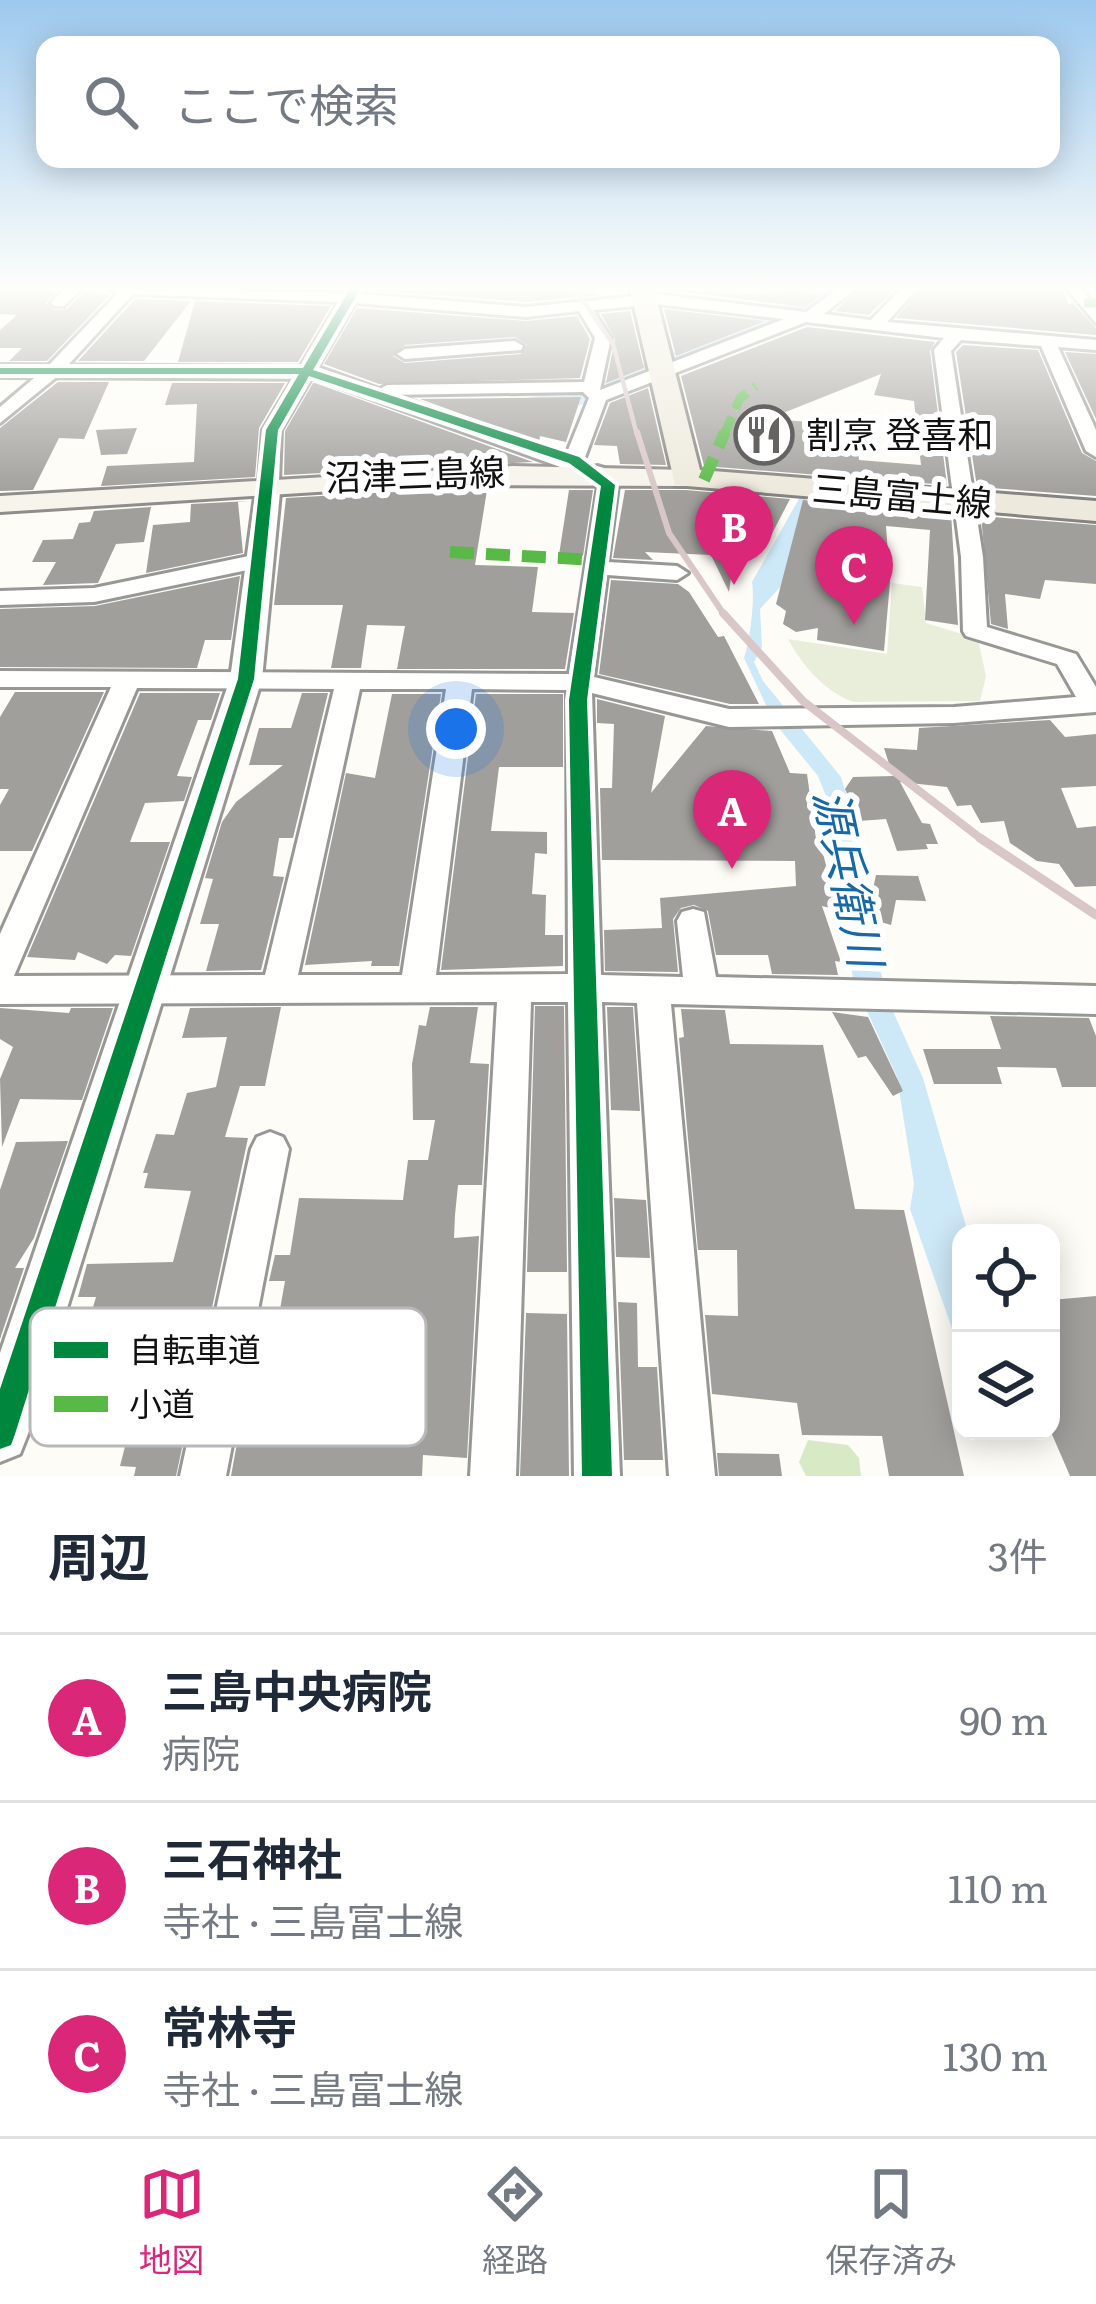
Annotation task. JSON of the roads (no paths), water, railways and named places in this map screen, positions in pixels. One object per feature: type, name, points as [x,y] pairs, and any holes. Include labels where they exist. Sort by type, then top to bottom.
[{"type":"main road","points":[[659,358],[686,478]]},
{"type":"main road","name":"沼津三島線","points":[[0,504],[269,482],[585,466],[686,478]]},
{"type":"main road","name":"三島富士線","points":[[686,478],[1096,511]]},
{"type":"street","points":[[0,417],[65,358]]},
{"type":"street","points":[[41,1308],[246,679],[272,430],[313,358]]},
{"type":"street","points":[[386,392],[403,358]]},
{"type":"street","points":[[585,466],[600,358]]},
{"type":"street","points":[[386,392],[594,393],[694,358]]},
{"type":"street","points":[[0,680],[580,682],[702,715],[771,717],[954,715],[1095,704],[1067,659],[975,631],[972,556],[943,358]]},
{"type":"street","points":[[1055,358],[1096,451]]},
{"type":"street","points":[[0,370],[305,371],[386,392],[585,466],[608,485],[580,682],[597,1476]]},
{"type":"street","points":[[0,395],[26,394]]},
{"type":"street","points":[[0,598],[94,596],[259,561]]},
{"type":"street","points":[[596,568],[677,573]]},
{"type":"street","points":[[278,991],[349,680]]},
{"type":"street","points":[[0,971],[127,681]]},
{"type":"street","points":[[417,989],[460,682]]},
{"type":"street","points":[[692,921],[701,991]]},
{"type":"street","points":[[0,990],[585,988],[1096,1000]]},
{"type":"street","points":[[493,1476],[515,989]]},
{"type":"street","points":[[653,989],[692,1476]]},
{"type":"street","points":[[237,1308],[270,1149]]},
{"type":"street","points":[[0,1435],[30,1341]]},
{"type":"street","points":[[203,1476],[209,1446]]},
{"type":"water","name":"源兵衛川","points":[[800,497],[806,498],[782,585],[760,609],[762,647],[754,662],[763,681],[841,777],[860,841],[874,949],[891,1007],[923,1078],[965,1224],[952,1224],[952,1328],[910,1209],[914,1184],[897,1077],[853,980],[832,811],[818,776],[774,722],[744,658],[752,582]]},
{"type":"waterway","points":[[520,408],[604,392],[688,358]]},
{"type":"railway","points":[[617,358],[637,435]]},
{"type":"railway","points":[[637,432],[669,533],[725,616]]},
{"type":"railway","points":[[723,613],[803,701],[981,839]]},
{"type":"railway","points":[[981,839],[1096,915]]},
{"type":"place","name":"割烹 登喜和","points":[[764,435]]},
{"type":"place","name":"三石神社","points":[[734,585]]},
{"type":"place","name":"常林寺","points":[[854,625]]},
{"type":"place","name":"三島中央病院","points":[[732,869]]}]
